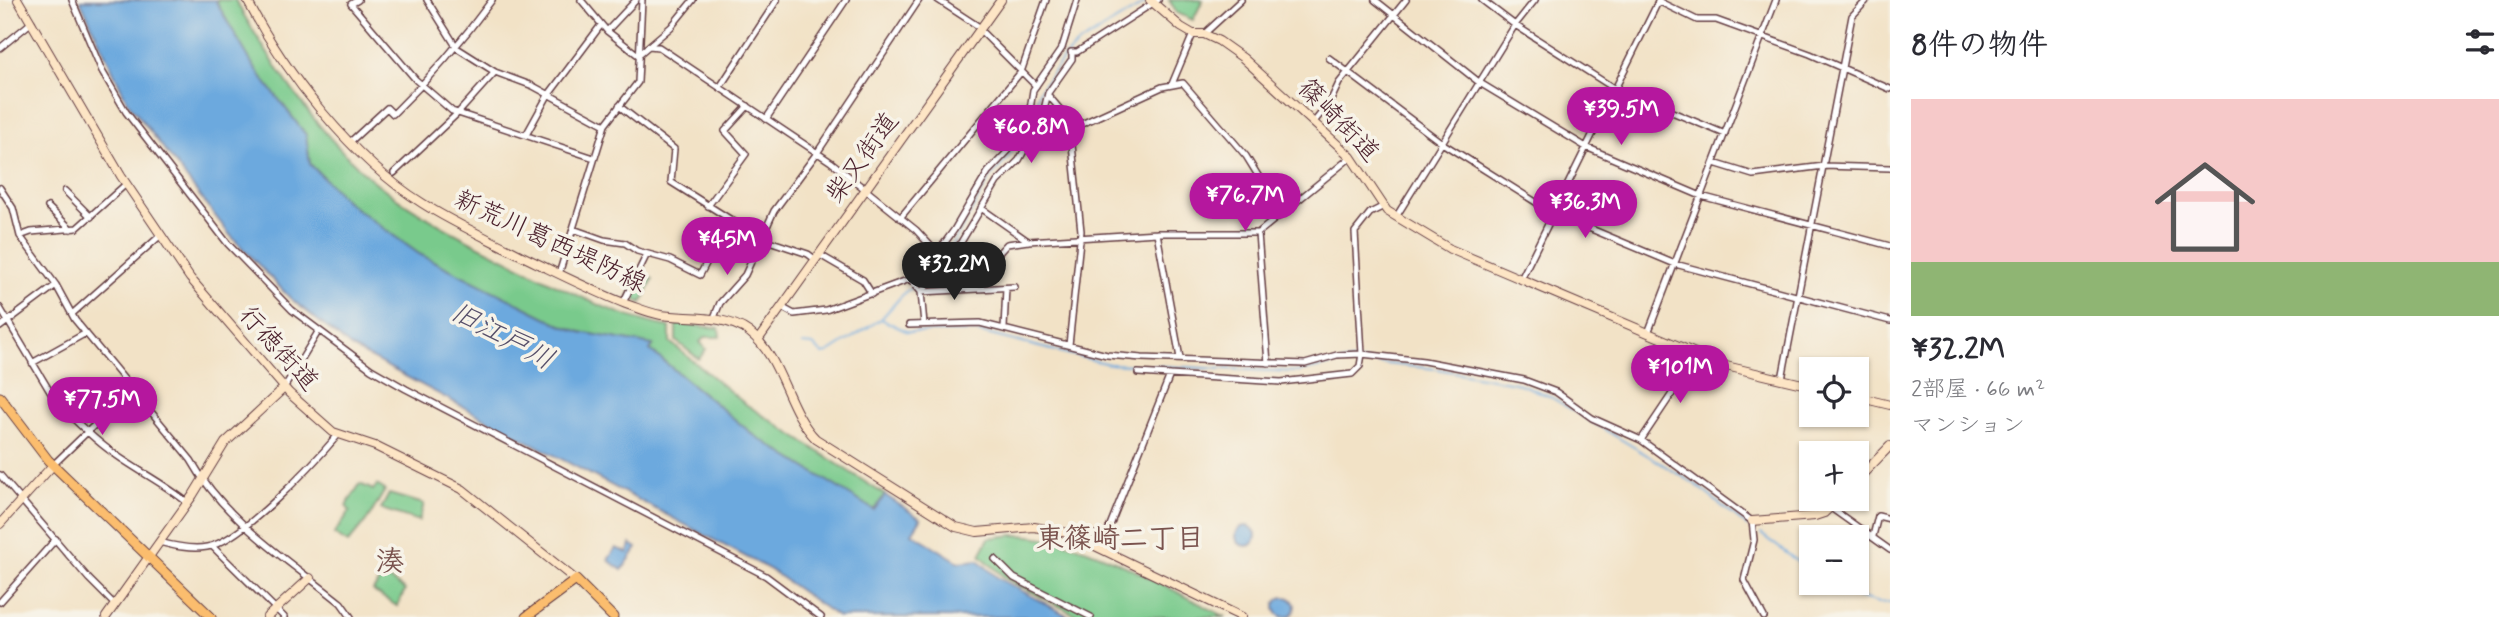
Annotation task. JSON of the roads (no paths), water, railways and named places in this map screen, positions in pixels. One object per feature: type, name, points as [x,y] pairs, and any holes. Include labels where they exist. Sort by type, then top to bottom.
[{"type":"main road","points":[[0,397],[53,465],[211,617]]},
{"type":"main road","points":[[526,617],[576,580]]},
{"type":"main road","name":"行徳街道","points":[[576,580],[613,617]]},
{"type":"street","name":"行徳街道","points":[[18,0],[126,184],[200,292],[284,388],[311,415],[338,435],[377,446],[462,489],[576,580]]},
{"type":"street","points":[[72,0],[102,71],[126,112],[240,257],[282,301],[318,332],[406,389],[766,576],[821,617]]},
{"type":"street","name":"新荒川葛西堤防線","points":[[247,0],[295,74],[350,142],[387,177],[421,203],[559,274],[624,303],[655,314],[713,320],[739,327],[758,340]]},
{"type":"street","points":[[358,0],[351,4],[422,86],[452,111],[594,158]]},
{"type":"street","points":[[427,0],[457,48],[495,72],[550,95],[605,125]]},
{"type":"street","points":[[350,142],[387,108],[393,114],[422,86],[457,48],[492,0]]},
{"type":"street","points":[[581,0],[607,31],[638,55]]},
{"type":"street","points":[[607,31],[636,0]]},
{"type":"street","points":[[559,274],[605,125],[638,82],[642,0]]},
{"type":"street","points":[[638,55],[671,27],[693,0]]},
{"type":"street","points":[[720,87],[777,0]]},
{"type":"street","points":[[766,119],[846,0]]},
{"type":"street","points":[[713,320],[720,303],[746,275],[774,211],[817,153],[919,0]]},
{"type":"street","points":[[938,0],[980,29],[1036,86]]},
{"type":"street","name":"柴又街道","points":[[758,340],[1001,0]]},
{"type":"street","points":[[900,218],[1021,72],[1045,0]]},
{"type":"street","points":[[782,308],[794,314],[826,310],[910,279],[938,254],[988,172],[1009,150],[1012,139],[1029,116],[1036,86],[1062,48],[1077,0]]},
{"type":"street","points":[[1072,52],[1153,1],[1193,34],[1204,34],[1241,0]]},
{"type":"street","points":[[1375,0],[1480,83],[1586,147],[1701,196],[1890,246]]},
{"type":"street","points":[[1314,122],[1330,103],[1347,73],[1406,0]]},
{"type":"street","points":[[1482,0],[1515,25],[1615,88],[1725,134]]},
{"type":"street","points":[[1396,217],[1515,25],[1535,0]]},
{"type":"street","points":[[1521,279],[1657,0],[1697,20],[1716,20],[1810,54],[1890,89]]},
{"type":"street","points":[[1648,333],[1776,0]]},
{"type":"street","points":[[1782,379],[1844,71],[1852,16],[1867,0]]},
{"type":"street","points":[[0,48],[32,22]]},
{"type":"street","points":[[526,135],[550,95],[601,24]]},
{"type":"street","points":[[1172,84],[1193,34]]},
{"type":"street","name":"篠崎街道","points":[[1204,34],[1243,58],[1351,157],[1384,206],[1396,217],[1450,249],[1726,366],[1799,383]]},
{"type":"street","points":[[649,46],[659,47],[817,153],[900,218],[938,254]]},
{"type":"street","points":[[1062,48],[1072,52]]},
{"type":"street","points":[[921,292],[948,264],[997,183],[1019,160],[1042,118],[1048,95],[1072,59],[1072,52]]},
{"type":"street","points":[[1329,58],[1441,143],[1553,213],[1675,264],[1890,321]]},
{"type":"street","points":[[394,173],[459,112],[495,72]]},
{"type":"street","points":[[1075,127],[1172,84],[1183,83],[1246,156],[1262,182],[1258,196],[1263,211],[1273,220]]},
{"type":"street","points":[[1048,95],[1075,127],[1072,145],[1079,238],[1069,345]]},
{"type":"street","points":[[619,106],[674,149],[671,182],[760,238],[818,257],[863,280],[872,294]]},
{"type":"street","points":[[708,206],[746,154],[725,131],[748,106]]},
{"type":"street","points":[[948,264],[967,258],[997,255],[1007,244],[1157,233],[1258,233],[1351,157]]},
{"type":"street","points":[[1714,163],[1754,175],[1824,166],[1890,168]]},
{"type":"street","points":[[20,236],[31,232],[71,229],[91,217],[126,184]]},
{"type":"street","points":[[0,188],[13,208],[20,236],[56,285],[72,314],[191,460],[202,480],[244,524],[346,609],[351,617]]},
{"type":"street","points":[[65,191],[91,217]]},
{"type":"street","points":[[1138,373],[1239,381],[1313,380],[1352,374],[1360,366],[1362,355],[1354,232],[1370,213],[1384,206]]},
{"type":"street","points":[[48,207],[71,229]]},
{"type":"street","points":[[981,208],[1028,242]]},
{"type":"street","points":[[573,229],[604,240],[625,243],[700,275],[710,256]]},
{"type":"street","points":[[1157,233],[1180,358]]},
{"type":"street","points":[[1258,233],[1268,363]]},
{"type":"street","points":[[72,314],[162,235]]},
{"type":"street","points":[[624,303],[647,254]]},
{"type":"street","points":[[910,279],[921,292],[924,324]]},
{"type":"street","points":[[0,327],[56,285]]},
{"type":"street","points":[[1004,328],[1006,288]]},
{"type":"street","points":[[921,292],[1015,288]]},
{"type":"street","points":[[0,308],[55,400],[87,433],[188,503]]},
{"type":"street","points":[[909,325],[965,322],[1004,328],[1107,355],[1180,358],[1234,364],[1305,364],[1337,355],[1362,355],[1424,361],[1524,380],[1556,392],[1592,418],[1640,440],[1693,476],[1748,521],[1806,517],[1823,511]]},
{"type":"street","points":[[106,617],[188,503],[225,443],[284,388],[318,332]]},
{"type":"street","points":[[32,363],[86,333]]},
{"type":"street","points":[[758,340],[804,424],[829,449],[963,529],[977,532],[1034,527],[1068,533],[1242,617]]},
{"type":"street","points":[[1640,440],[1699,355]]},
{"type":"street","points":[[1068,533],[1080,530],[1105,538],[1170,375]]},
{"type":"street","points":[[0,524],[53,465],[132,389]]},
{"type":"street","points":[[1869,400],[1890,405]]},
{"type":"street","points":[[159,542],[195,548],[212,546],[280,497],[338,435]]},
{"type":"street","points":[[1869,468],[1890,446]]},
{"type":"street","points":[[0,475],[23,498],[89,579],[114,604]]},
{"type":"street","points":[[1836,511],[1890,550]]},
{"type":"street","points":[[1873,536],[1878,516],[1890,519]]},
{"type":"street","points":[[1752,521],[1754,540],[1744,580],[1764,617]]},
{"type":"street","points":[[0,602],[56,539]]},
{"type":"street","points":[[212,546],[284,617]]},
{"type":"street","points":[[995,559],[1014,578],[1091,617]]},
{"type":"street","points":[[267,617],[310,578]]},
{"type":"water","name":"旧江戸川","points":[[80,0],[215,0],[254,67],[306,135],[310,164],[347,202],[419,254],[561,325],[580,332],[653,345],[650,350],[755,436],[874,510],[885,495],[921,519],[912,533],[959,562],[978,560],[998,578],[1070,617],[838,617],[769,569],[352,348],[290,298],[230,235],[127,101]]},
{"type":"water","points":[[1246,526],[1253,529],[1256,536],[1253,543],[1246,546],[1239,543],[1236,536],[1239,529]]},
{"type":"water","points":[[631,544],[637,548],[622,570],[608,560],[616,548],[628,553]]},
{"type":"water","points":[[1285,597],[1292,600],[1295,607],[1292,614],[1285,617],[1278,614],[1275,607],[1278,600]]},
{"type":"waterway","points":[[881,319],[905,292],[924,280],[953,244],[990,178],[1008,158],[1018,137],[1033,120],[1039,91],[1062,60],[1075,46],[1147,2]]},
{"type":"waterway","points":[[802,344],[813,345],[822,354],[828,353],[881,319],[908,332],[978,332],[1109,364],[1299,372],[1348,361],[1437,369],[1520,384],[1549,396],[1695,484],[1747,526]]},
{"type":"waterway","points":[[1761,534],[1799,564]]},
{"type":"waterway","points":[[1851,595],[1879,603],[1890,602]]},
{"type":"district","name":"東篠崎二丁目","points":[[1120,539]]},
{"type":"district","name":"湊","points":[[390,562]]}]
